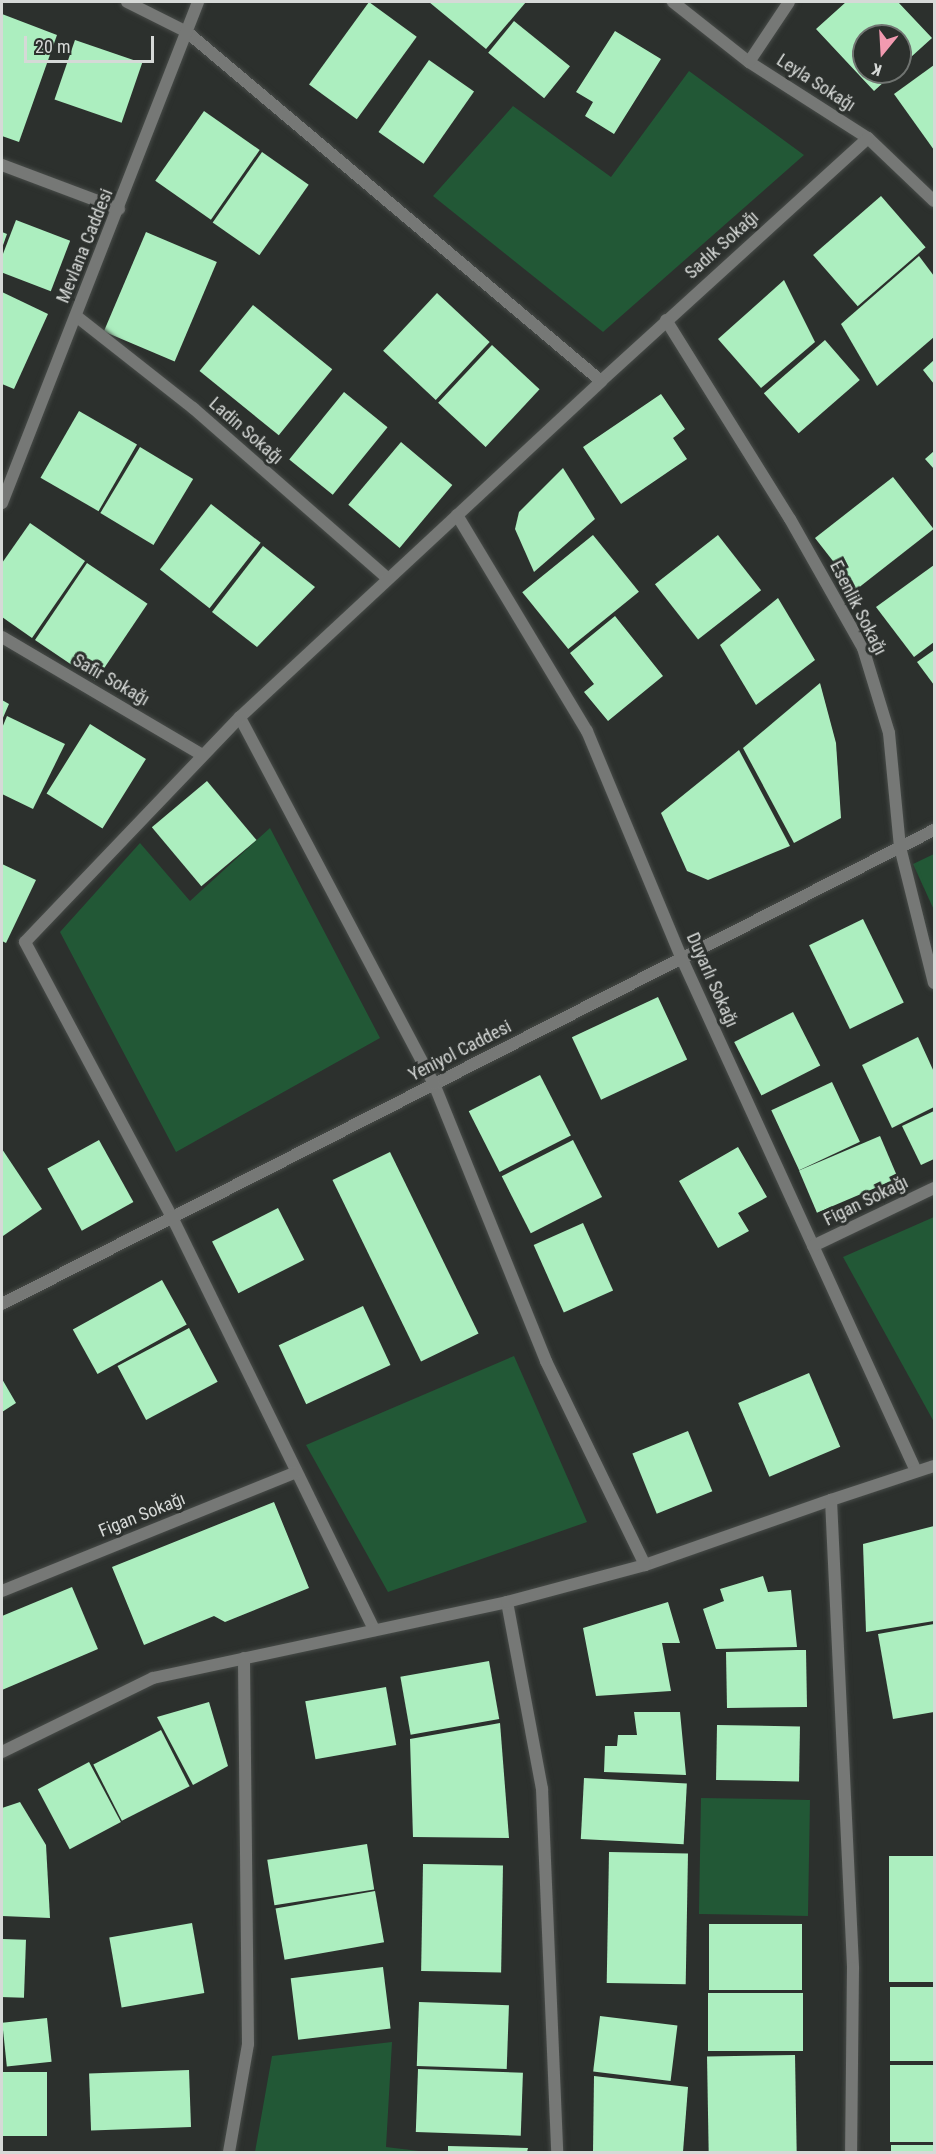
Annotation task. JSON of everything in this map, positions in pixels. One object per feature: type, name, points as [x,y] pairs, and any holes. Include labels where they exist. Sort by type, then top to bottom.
[{"type":"street","points":[[127,2],[187,32],[601,381]]},
{"type":"street","name":"Mevlana Caddesi","points":[[2,503],[119,209],[198,2]]},
{"type":"street","name":"Leyla Sokağı","points":[[673,2],[749,62],[868,138],[934,201]]},
{"type":"street","points":[[749,62],[789,2]]},
{"type":"street","name":"Sadık Sokağı","points":[[172,1217],[25,942],[201,754],[666,320],[868,138]]},
{"type":"street","points":[[2,165],[119,209]]},
{"type":"street","name":"Ladin Sokağı","points":[[76,316],[193,408],[388,579]]},
{"type":"street","name":"Esenlik Sokağı","points":[[666,320],[790,519],[863,648],[889,733],[900,847],[934,983]]},
{"type":"street","name":"Duyarlı Sokağı","points":[[457,515],[587,731],[682,958],[916,1471]]},
{"type":"street","name":"Safir Sokağı","points":[[2,636],[201,754]]},
{"type":"street","points":[[240,717],[434,1084],[546,1361],[645,1565]]},
{"type":"street","name":"Yeniyol Caddesi","points":[[2,1304],[934,830]]},
{"type":"street","name":"Figan Sokağı","points":[[813,1246],[934,1188]]},
{"type":"street","points":[[172,1217],[374,1630]]},
{"type":"street","points":[[2,1752],[153,1678],[507,1602],[645,1565],[934,1466]]},
{"type":"street","name":"Figan Sokağı","points":[[2,1591],[296,1472]]},
{"type":"street","points":[[831,1500],[853,1968],[851,2152]]},
{"type":"street","points":[[507,1602],[542,1789],[557,2152]]},
{"type":"street","points":[[229,2152],[248,2044],[244,1658]]},
{"type":"green space","points":[[689,71],[804,155],[603,332],[433,196],[513,106],[611,177]]},
{"type":"green space","points":[[270,828],[380,1038],[176,1152],[60,932],[140,843],[190,901]]},
{"type":"green space","points":[[934,854],[934,910],[913,864]]},
{"type":"green space","points":[[934,1217],[934,1422],[843,1257]]},
{"type":"green space","points":[[514,1356],[587,1522],[388,1592],[306,1445]]},
{"type":"green space","points":[[701,1798],[810,1800],[808,1916],[699,1914]]},
{"type":"green space","points":[[392,2042],[386,2147],[427,2152],[255,2152],[272,2056]]},
{"type":"building","points":[[369,2],[417,37],[357,119],[309,85]]},
{"type":"building","points":[[429,2],[526,2],[486,49]]},
{"type":"building","points":[[846,2],[898,2],[932,38],[912,56],[912,24],[852,24],[852,67],[816,29]]},
{"type":"building","points":[[2,14],[57,35],[19,142],[2,136]]},
{"type":"building","points":[[514,21],[570,66],[544,98],[488,53]]},
{"type":"building","points":[[615,31],[661,59],[614,134],[585,116],[593,102],[576,92]]},
{"type":"building","points":[[75,40],[142,63],[122,123],[54,100]]},
{"type":"building","points":[[429,60],[474,92],[424,164],[379,132]]},
{"type":"building","points":[[934,65],[934,150],[894,94],[908,84],[912,84],[912,81]]},
{"type":"building","points":[[867,84],[882,84],[874,91]]},
{"type":"building","points":[[204,111],[260,150],[211,220],[155,181]]},
{"type":"building","points":[[262,152],[309,185],[259,255],[213,222]]},
{"type":"building","points":[[881,196],[926,247],[858,306],[813,255]]},
{"type":"building","points":[[16,220],[70,241],[51,291],[2,272],[2,256]]},
{"type":"building","points":[[2,232],[7,234],[2,248]]},
{"type":"building","points":[[146,232],[217,262],[175,362],[104,331]]},
{"type":"building","points":[[919,256],[934,276],[934,337],[877,386],[841,324]]},
{"type":"building","points":[[784,280],[815,342],[761,388],[718,339]]},
{"type":"building","points":[[2,292],[48,314],[14,389],[2,384]]},
{"type":"building","points":[[437,293],[490,342],[436,400],[383,351]]},
{"type":"building","points":[[253,305],[332,369],[279,435],[200,371]]},
{"type":"building","points":[[825,340],[860,380],[799,433],[764,393]]},
{"type":"building","points":[[492,345],[540,389],[486,447],[438,403]]},
{"type":"building","points":[[934,360],[934,384],[923,370]]},
{"type":"building","points":[[344,392],[388,427],[333,495],[289,460]]},
{"type":"building","points":[[661,394],[685,429],[673,438],[687,459],[621,504],[583,447]]},
{"type":"building","points":[[79,411],[137,444],[99,511],[40,478]]},
{"type":"building","points":[[401,442],[452,485],[400,548],[348,505]]},
{"type":"building","points":[[140,447],[193,479],[153,545],[100,513]]},
{"type":"building","points":[[934,451],[934,469],[925,459]]},
{"type":"building","points":[[563,468],[595,519],[534,572],[515,529],[519,512]]},
{"type":"building","points":[[893,477],[934,529],[856,590],[815,538]]},
{"type":"building","points":[[211,504],[261,543],[210,608],[160,569]]},
{"type":"building","points":[[30,523],[85,561],[32,638],[2,617],[2,563]]},
{"type":"building","points":[[593,535],[639,592],[568,649],[522,592]]},
{"type":"building","points":[[718,535],[761,590],[698,639],[655,584]]},
{"type":"building","points":[[263,546],[315,587],[257,647],[212,612]]},
{"type":"building","points":[[87,563],[148,604],[96,681],[35,640]]},
{"type":"building","points":[[934,565],[934,642],[914,657],[876,607]]},
{"type":"building","points":[[778,598],[815,660],[756,705],[720,645]]},
{"type":"building","points":[[615,616],[663,676],[608,721],[584,692],[594,684],[570,653]]},
{"type":"building","points":[[934,650],[934,685],[917,662]]},
{"type":"building","points":[[820,683],[836,743],[841,818],[794,843],[743,748]]},
{"type":"building","points":[[2,700],[9,704],[2,720]]},
{"type":"building","points":[[7,716],[65,744],[33,809],[2,794],[2,728]]},
{"type":"building","points":[[90,724],[146,759],[103,829],[47,794]]},
{"type":"building","points":[[739,750],[790,846],[708,880],[687,871],[661,813]]},
{"type":"building","points":[[207,781],[256,840],[201,886],[152,827]]},
{"type":"building","points":[[2,864],[36,880],[6,943],[2,941]]},
{"type":"building","points":[[863,919],[904,1003],[850,1029],[809,945]]},
{"type":"building","points":[[658,997],[687,1060],[601,1100],[572,1037]]},
{"type":"building","points":[[793,1012],[820,1065],[761,1095],[734,1042]]},
{"type":"building","points":[[918,1037],[934,1072],[934,1107],[892,1128],[862,1065]]},
{"type":"building","points":[[540,1075],[571,1136],[500,1172],[469,1111]]},
{"type":"building","points":[[832,1082],[860,1142],[799,1170],[771,1110]]},
{"type":"building","points":[[934,1111],[934,1159],[921,1165],[902,1126]]},
{"type":"building","points":[[880,1136],[898,1178],[817,1213],[799,1170]]},
{"type":"building","points":[[99,1140],[133,1202],[82,1231],[47,1169]]},
{"type":"building","points":[[573,1140],[602,1197],[531,1233],[502,1176]]},
{"type":"building","points":[[738,1147],[767,1197],[738,1213],[749,1231],[718,1248],[679,1181]]},
{"type":"building","points":[[2,1149],[42,1209],[3,1236],[2,1234]]},
{"type":"building","points":[[390,1152],[479,1334],[421,1362],[332,1180]]},
{"type":"building","points":[[278,1208],[304,1260],[238,1293],[212,1242]]},
{"type":"building","points":[[583,1223],[613,1291],[564,1313],[534,1245]]},
{"type":"building","points":[[162,1280],[187,1325],[98,1374],[73,1329]]},
{"type":"building","points":[[363,1306],[390,1365],[306,1404],[279,1345]]},
{"type":"building","points":[[189,1328],[218,1382],[146,1420],[117,1366]]},
{"type":"building","points":[[809,1373],[840,1447],[769,1477],[738,1403]]},
{"type":"building","points":[[2,1379],[16,1403],[2,1412]]},
{"type":"building","points":[[688,1431],[712,1491],[657,1514],[632,1453]]},
{"type":"building","points":[[274,1502],[309,1588],[225,1622],[214,1616],[144,1645],[112,1567]]},
{"type":"building","points":[[934,1526],[934,1621],[866,1632],[863,1544]]},
{"type":"building","points":[[763,1576],[768,1592],[791,1590],[797,1647],[716,1649],[703,1609],[724,1601],[720,1589]]},
{"type":"building","points":[[72,1587],[98,1649],[2,1690],[2,1616]]},
{"type":"building","points":[[668,1602],[680,1643],[662,1643],[671,1691],[596,1696],[583,1628]]},
{"type":"building","points":[[934,1624],[934,1712],[893,1719],[878,1634]]},
{"type":"building","points":[[806,1650],[807,1707],[727,1708],[726,1652]]},
{"type":"building","points":[[489,1661],[499,1719],[411,1735],[400,1677]]},
{"type":"building","points":[[386,1687],[396,1745],[315,1759],[305,1701]]},
{"type":"building","points":[[209,1702],[228,1766],[193,1785],[157,1717]]},
{"type":"building","points":[[634,1712],[680,1712],[686,1775],[604,1772],[605,1746],[617,1746],[618,1735],[637,1735]]},
{"type":"building","points":[[500,1723],[509,1838],[413,1837],[410,1739]]},
{"type":"building","points":[[717,1725],[800,1726],[799,1781],[716,1780]]},
{"type":"building","points":[[161,1730],[190,1786],[122,1821],[93,1765]]},
{"type":"building","points":[[89,1762],[121,1822],[70,1849],[38,1789]]},
{"type":"building","points":[[584,1778],[687,1783],[684,1844],[581,1839]]},
{"type":"building","points":[[20,1802],[46,1845],[50,1918],[2,1916],[2,1808]]},
{"type":"building","points":[[367,1844],[374,1889],[274,1905],[267,1860]]},
{"type":"building","points":[[609,1852],[688,1853],[686,1984],[607,1983]]},
{"type":"building","points":[[889,1856],[934,1856],[934,1982],[889,1982]]},
{"type":"building","points":[[423,1864],[503,1865],[501,1972],[421,1971]]},
{"type":"building","points":[[375,1891],[384,1942],[285,1960],[276,1909]]},
{"type":"building","points":[[192,1923],[204,1993],[122,2008],[109,1938]]},
{"type":"building","points":[[709,1924],[802,1924],[802,1990],[709,1990]]},
{"type":"building","points":[[2,1939],[26,1940],[24,1998],[2,1997]]},
{"type":"building","points":[[383,1967],[391,2029],[298,2040],[291,1978]]},
{"type":"building","points":[[890,1987],[934,1987],[934,2061],[890,2061]]},
{"type":"building","points":[[708,1993],[803,1993],[803,2051],[708,2051]]},
{"type":"building","points":[[419,2002],[509,2005],[507,2069],[417,2066]]},
{"type":"building","points":[[600,2016],[677,2026],[671,2081],[593,2072]]},
{"type":"building","points":[[47,2018],[52,2062],[7,2066],[2,2023]]},
{"type":"building","points":[[795,2055],[797,2152],[709,2152],[707,2057]]},
{"type":"building","points":[[890,2065],[934,2065],[934,2142],[890,2142]]},
{"type":"building","points":[[418,2069],[523,2073],[521,2136],[416,2132]]},
{"type":"building","points":[[189,2070],[191,2127],[91,2130],[89,2073]]},
{"type":"building","points":[[2,2072],[47,2072],[47,2136],[2,2136]]},
{"type":"building","points":[[594,2076],[688,2087],[683,2152],[593,2152]]},
{"type":"building","points":[[891,2145],[934,2145],[934,2152],[891,2152]]},
{"type":"building","points":[[448,2146],[528,2148],[527,2152],[448,2152]]}]
